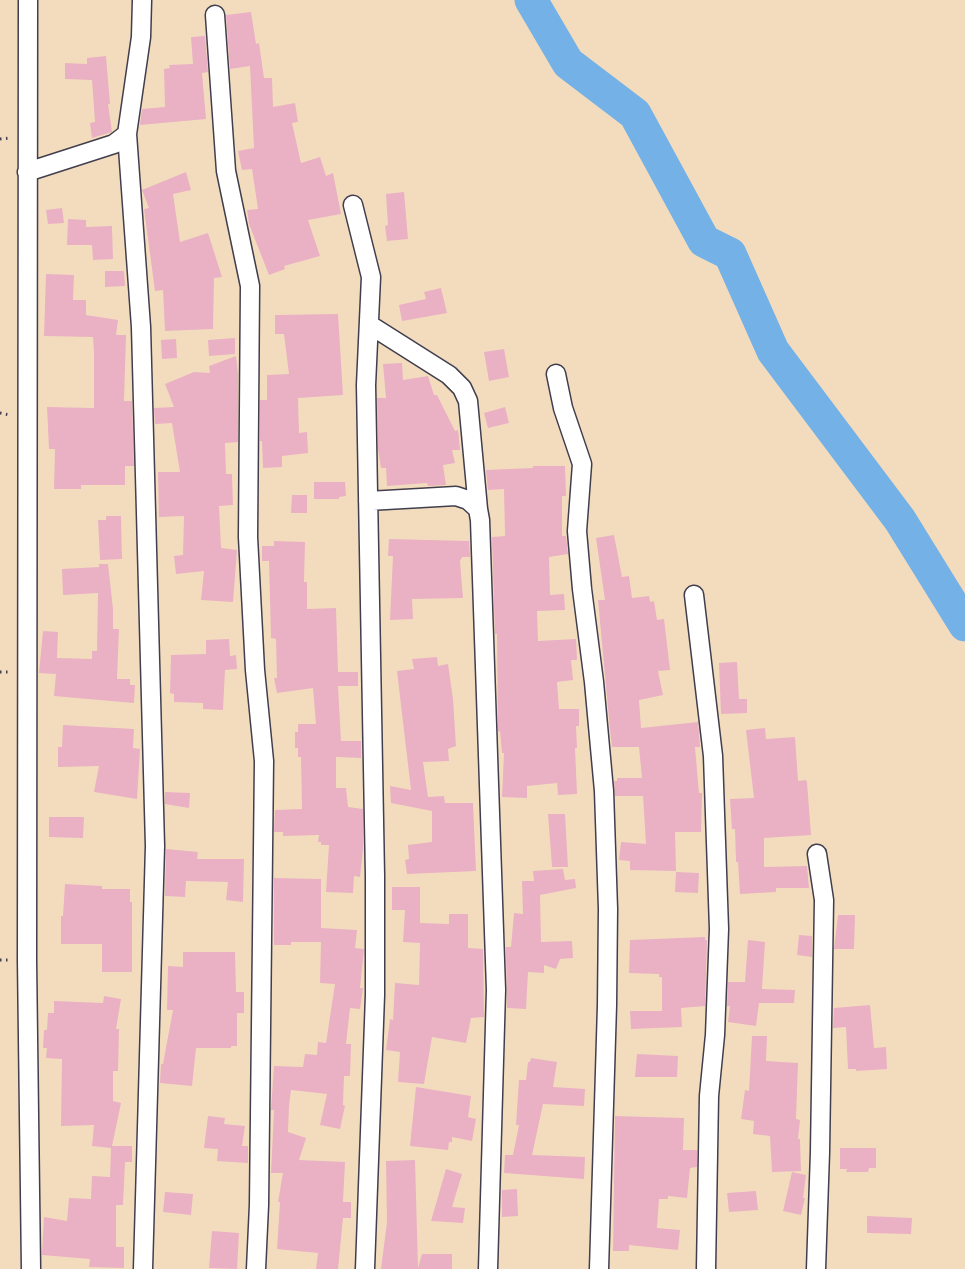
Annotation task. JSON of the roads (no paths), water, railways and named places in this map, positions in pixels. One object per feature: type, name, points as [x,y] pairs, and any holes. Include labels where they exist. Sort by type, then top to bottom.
[{"type":"street","points":[[28,0],[27,960],[31,1269]]},
{"type":"street","points":[[142,0],[141,37],[127,134],[141,327],[155,846],[143,1269]]},
{"type":"street","points":[[215,15],[226,171],[250,286],[248,537],[255,670],[264,761],[259,1205],[256,1269]]},
{"type":"street","points":[[27,172],[114,144],[127,134]]},
{"type":"street","points":[[353,206],[371,277],[366,385],[375,995],[365,1269]]},
{"type":"street","points":[[370,325],[449,375],[462,388],[468,402],[480,531],[496,990],[488,1269]]},
{"type":"street","points":[[556,374],[563,408],[582,464],[577,531],[604,790],[608,909],[607,1005],[598,1269]]},
{"type":"street","points":[[368,501],[456,496],[468,500],[478,509]]},
{"type":"street","points":[[694,595],[713,756],[719,929],[715,1035],[709,1096],[706,1269]]},
{"type":"street","points":[[816,1269],[824,900],[817,854]]},
{"type":"waterway","points":[[531,0],[568,63],[635,114],[704,241],[730,254],[773,351],[900,520],[965,625]]}]
